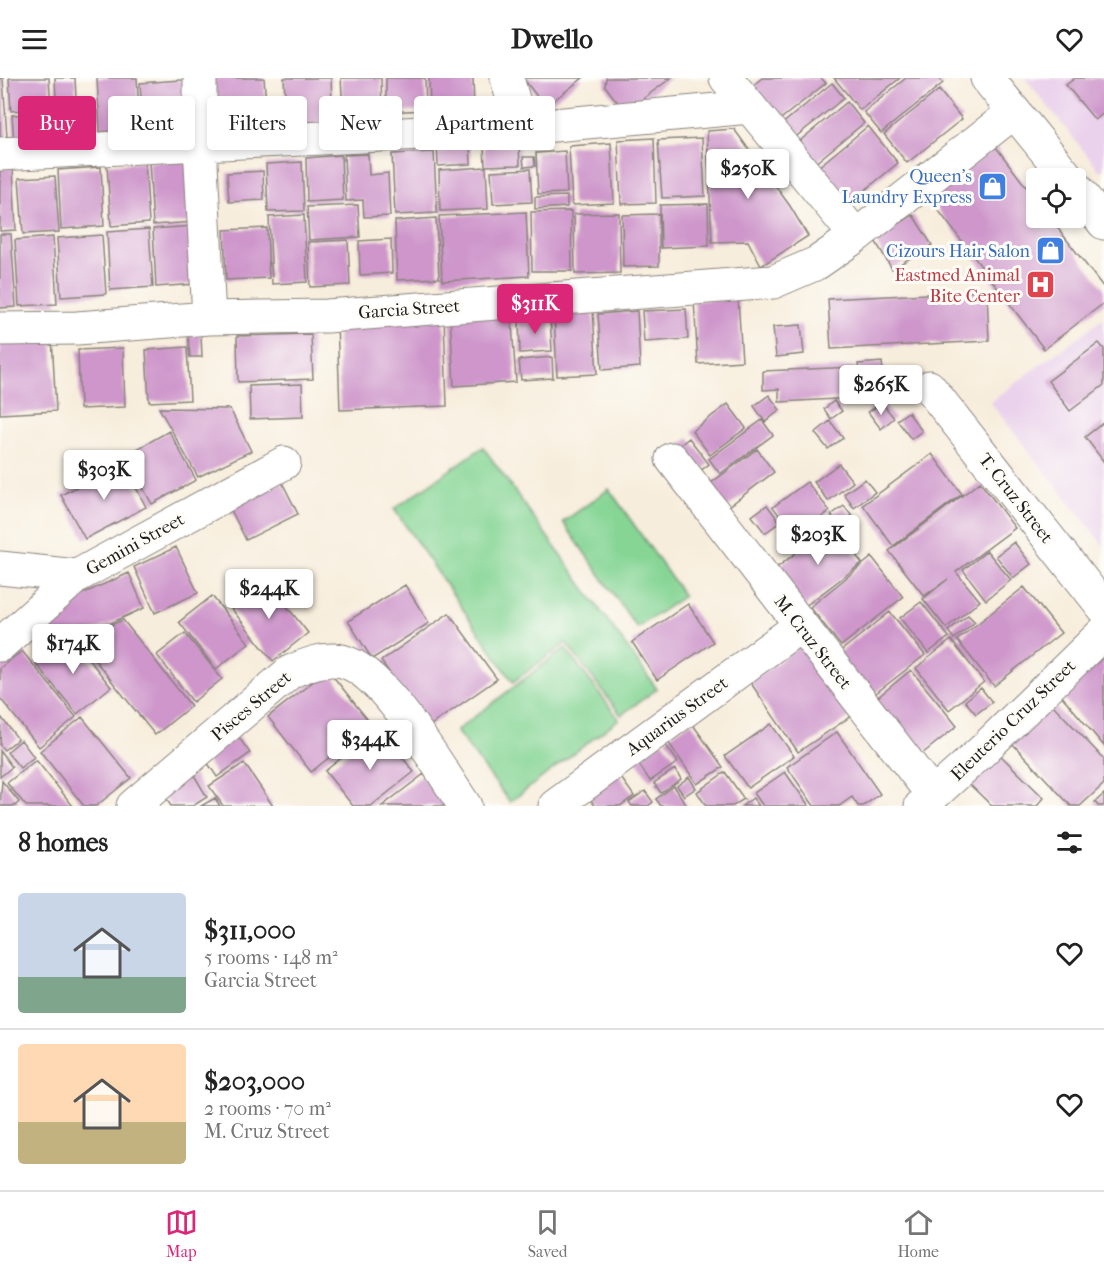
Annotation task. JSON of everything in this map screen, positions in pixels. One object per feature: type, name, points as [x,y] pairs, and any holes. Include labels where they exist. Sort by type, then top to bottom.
[{"type":"street","points":[[200,78],[200,144],[209,318]]},
{"type":"street","points":[[507,78],[512,96]]},
{"type":"street","points":[[726,78],[856,236]]},
{"type":"street","points":[[987,78],[1060,168]]},
{"type":"street","points":[[555,125],[750,107]]},
{"type":"street","name":"Garcia Street","points":[[0,329],[77,328],[209,318],[327,316],[773,282],[817,263],[856,236],[1014,112]]},
{"type":"street","points":[[0,153],[414,133]]},
{"type":"street","points":[[1086,200],[1104,223]]},
{"type":"street","name":"T. Cruz Street","points":[[929,387],[1104,608]]},
{"type":"street","name":"M. Cruz Street","points":[[672,459],[800,626],[927,801]]},
{"type":"street","name":"Gemini Street","points":[[0,645],[77,576],[284,463]]},
{"type":"street","points":[[0,568],[77,576]]},
{"type":"street","name":"Aquarius Street","points":[[555,806],[800,626]]},
{"type":"street","name":"Eleuterio Cruz Street","points":[[927,801],[1104,632]]},
{"type":"street","name":"Pisces Street","points":[[133,806],[290,672],[313,662],[342,661],[362,670],[384,689],[465,806]]},
{"type":"shaded area","points":[[1025,78],[1104,78],[1104,168],[1100,171]]},
{"type":"shaded area","points":[[1104,318],[1104,546],[990,402]]},
{"type":"green space","points":[[483,447],[657,689],[621,715],[566,643],[513,682],[394,509]]},
{"type":"green space","points":[[609,489],[684,596],[637,628],[563,522]]},
{"type":"green space","points":[[565,648],[619,719],[510,802],[456,731]]},
{"type":"building","points":[[0,78],[3,78],[7,137],[0,138]]},
{"type":"building","points":[[9,78],[49,78],[50,96],[18,96],[18,110],[11,111]]},
{"type":"building","points":[[55,78],[75,78],[76,96],[56,96]]},
{"type":"building","points":[[97,78],[137,78],[138,96],[108,96],[108,131],[100,132]]},
{"type":"building","points":[[211,78],[264,78],[265,96],[212,96]]},
{"type":"building","points":[[284,78],[331,78],[332,96],[319,96],[319,127],[307,127],[307,96],[285,96]]},
{"type":"building","points":[[341,78],[381,78],[382,96],[342,96]]},
{"type":"building","points":[[386,78],[425,78],[426,96],[414,96],[414,111],[402,111],[402,96],[386,96]]},
{"type":"building","points":[[429,78],[473,78],[474,96],[430,96]]},
{"type":"building","points":[[523,78],[583,78],[555,99],[555,96],[537,96]]},
{"type":"building","points":[[606,78],[671,78],[625,112],[605,86]]},
{"type":"building","points":[[762,78],[821,78],[826,83],[772,126],[745,92]]},
{"type":"building","points":[[834,78],[900,78],[860,110]]},
{"type":"building","points":[[906,78],[939,78],[943,83],[881,133],[864,112]]},
{"type":"building","points":[[1075,78],[1104,78],[1104,113],[1095,120],[1066,85]]},
{"type":"building","points":[[194,79],[197,126],[195,126],[195,96],[141,96],[140,83]]},
{"type":"building","points":[[832,83],[844,98],[788,143],[776,129]]},
{"type":"building","points":[[939,90],[962,119],[907,163],[884,134]]},
{"type":"building","points":[[847,102],[864,123],[808,169],[791,148]]},
{"type":"building","points":[[12,115],[18,115],[18,142],[14,142]]},
{"type":"building","points":[[868,126],[898,163],[841,210],[811,173]]},
{"type":"building","points":[[734,129],[790,206],[808,236],[761,266],[748,241],[712,242],[707,131]]},
{"type":"building","points":[[654,138],[656,203],[621,204],[618,140]]},
{"type":"building","points":[[702,138],[705,196],[662,198],[658,140]]},
{"type":"building","points":[[611,143],[614,203],[572,205],[569,146]]},
{"type":"building","points":[[996,147],[1026,187],[1026,228],[1058,228],[1104,288],[1104,303],[1044,349],[929,198]]},
{"type":"building","points":[[437,150],[470,150],[471,164],[438,166]]},
{"type":"building","points":[[484,150],[519,150],[520,165],[485,166]]},
{"type":"building","points":[[565,151],[567,193],[538,194],[536,153]]},
{"type":"building","points":[[434,152],[437,213],[395,215],[392,154]]},
{"type":"building","points":[[368,154],[369,175],[388,173],[390,216],[364,217],[363,200],[346,201],[344,155]]},
{"type":"building","points":[[341,155],[343,200],[307,202],[306,158]]},
{"type":"building","points":[[523,157],[534,157],[535,166],[524,167]]},
{"type":"building","points":[[191,159],[194,222],[153,225],[149,162]]},
{"type":"building","points":[[145,162],[149,223],[111,226],[107,165]]},
{"type":"building","points":[[302,162],[304,211],[268,212],[266,164]]},
{"type":"building","points":[[13,167],[16,230],[0,231],[0,168]]},
{"type":"building","points":[[101,167],[104,226],[61,229],[58,170]]},
{"type":"building","points":[[486,167],[488,209],[440,211],[439,170]]},
{"type":"building","points":[[530,169],[532,202],[493,204],[491,171]]},
{"type":"building","points":[[263,171],[264,200],[229,202],[227,173]]},
{"type":"building","points":[[55,176],[59,232],[23,234],[19,178]]},
{"type":"building","points":[[567,196],[567,207],[535,209],[535,197]]},
{"type":"building","points":[[708,204],[709,246],[661,248],[660,205]]},
{"type":"building","points":[[358,205],[360,237],[309,240],[307,207]]},
{"type":"building","points":[[571,211],[572,271],[532,271],[531,212]]},
{"type":"building","points":[[526,212],[529,276],[442,281],[439,216]]},
{"type":"building","points":[[619,213],[620,273],[575,274],[574,214]]},
{"type":"building","points":[[659,214],[659,266],[623,267],[622,215]]},
{"type":"building","points":[[304,215],[307,282],[272,284],[269,217]]},
{"type":"building","points":[[913,215],[932,245],[892,269],[874,239]]},
{"type":"building","points":[[436,218],[439,278],[397,280],[395,221]]},
{"type":"building","points":[[193,226],[196,284],[156,287],[153,229]]},
{"type":"building","points":[[267,228],[269,278],[226,280],[224,230]]},
{"type":"building","points":[[149,229],[153,287],[110,290],[107,232]]},
{"type":"building","points":[[0,234],[11,234],[16,307],[0,308]]},
{"type":"building","points":[[102,235],[106,294],[61,297],[57,238]]},
{"type":"building","points":[[53,237],[57,304],[19,306],[15,240]]},
{"type":"building","points":[[391,239],[392,273],[360,275],[359,241]]},
{"type":"building","points":[[348,240],[350,285],[310,287],[308,242]]},
{"type":"building","points":[[987,291],[989,341],[831,349],[828,299]]},
{"type":"building","points":[[738,298],[742,361],[698,364],[694,301]]},
{"type":"building","points":[[686,309],[688,339],[644,342],[642,311]]},
{"type":"building","points":[[511,310],[516,382],[454,386],[450,314]]},
{"type":"building","points":[[593,311],[597,374],[557,376],[554,313]]},
{"type":"building","points":[[637,311],[640,367],[602,370],[598,314]]},
{"type":"building","points":[[444,316],[447,406],[340,410],[337,321]]},
{"type":"building","points":[[550,317],[552,351],[520,353],[519,319]]},
{"type":"building","points":[[801,325],[804,354],[776,357],[773,327]]},
{"type":"building","points":[[311,334],[313,379],[238,382],[237,336]]},
{"type":"building","points":[[188,335],[201,335],[202,357],[190,357]]},
{"type":"building","points":[[52,337],[56,411],[0,414],[0,340]]},
{"type":"building","points":[[1099,343],[1104,349],[1104,385],[1070,411],[1048,381]]},
{"type":"building","points":[[187,347],[190,400],[149,402],[146,350]]},
{"type":"building","points":[[123,348],[125,407],[80,409],[78,350]]},
{"type":"building","points":[[552,357],[553,378],[521,380],[519,360]]},
{"type":"building","points":[[882,362],[886,397],[861,399],[858,364]]},
{"type":"building","points":[[855,367],[856,398],[779,402],[779,389],[763,390],[763,371]]},
{"type":"building","points":[[302,384],[303,417],[250,419],[249,386]]},
{"type":"building","points":[[769,395],[780,410],[765,422],[754,406]]},
{"type":"building","points":[[834,401],[842,411],[831,419],[824,409]]},
{"type":"building","points":[[882,403],[894,418],[881,429],[868,412]]},
{"type":"building","points":[[728,404],[746,428],[710,455],[692,431]]},
{"type":"building","points":[[159,408],[230,409],[251,451],[198,477]]},
{"type":"building","points":[[908,412],[922,431],[911,439],[897,420]]},
{"type":"building","points":[[762,420],[773,435],[720,474],[709,459]]},
{"type":"building","points":[[830,421],[843,438],[828,449],[815,433]]},
{"type":"building","points":[[1104,422],[1104,462],[1085,437]]},
{"type":"building","points":[[169,431],[196,480],[152,504],[125,456]]},
{"type":"building","points":[[689,438],[709,464],[695,475],[675,449]]},
{"type":"building","points":[[757,449],[774,472],[724,510],[707,486]]},
{"type":"building","points":[[932,454],[962,494],[893,546],[863,505]]},
{"type":"building","points":[[123,463],[146,507],[85,539],[61,495]]},
{"type":"building","points":[[839,464],[853,482],[828,501],[814,482]]},
{"type":"building","points":[[865,479],[875,492],[854,508],[844,494]]},
{"type":"building","points":[[282,482],[298,514],[246,540],[230,508]]},
{"type":"building","points":[[807,482],[830,511],[795,536],[773,507]]},
{"type":"building","points":[[980,482],[1015,528],[956,572],[980,601],[946,628],[923,599],[948,579],[924,596],[889,551]]},
{"type":"building","points":[[767,505],[780,522],[765,533],[752,516]]},
{"type":"building","points":[[844,506],[855,520],[842,529],[831,515]]},
{"type":"building","points":[[833,525],[862,563],[804,607],[775,569]]},
{"type":"building","points":[[1014,542],[1031,564],[1013,578],[996,556]]},
{"type":"building","points":[[176,547],[198,593],[155,613],[134,567]]},
{"type":"building","points":[[987,551],[1011,580],[986,600],[963,570]]},
{"type":"building","points":[[872,557],[903,597],[841,646],[810,607]]},
{"type":"building","points":[[129,573],[144,608],[76,639],[73,632],[50,642],[37,614]]},
{"type":"building","points":[[266,580],[308,633],[273,661],[230,607]]},
{"type":"building","points":[[405,585],[429,623],[372,659],[348,621]]},
{"type":"building","points":[[1024,587],[1061,633],[994,686],[957,640]]},
{"type":"building","points":[[212,596],[249,643],[216,669],[179,622]]},
{"type":"building","points":[[921,602],[949,637],[928,653],[900,618]]},
{"type":"building","points":[[688,604],[713,642],[657,680],[632,642]]},
{"type":"building","points":[[890,612],[925,655],[871,697],[837,654]]},
{"type":"building","points":[[449,613],[497,679],[428,727],[381,661]]},
{"type":"building","points":[[968,615],[975,622],[954,639],[948,631]]},
{"type":"building","points":[[123,620],[191,706],[155,735],[78,639]]},
{"type":"building","points":[[185,633],[222,679],[193,702],[157,655]]},
{"type":"building","points":[[70,636],[111,687],[77,714],[36,664]]},
{"type":"building","points":[[951,640],[984,682],[949,710],[916,668]]},
{"type":"building","points":[[808,641],[857,712],[798,752],[750,682]]},
{"type":"building","points":[[22,651],[76,717],[39,747],[0,698],[0,668]]},
{"type":"building","points":[[1104,657],[1104,746],[1060,694]]},
{"type":"building","points":[[328,670],[371,724],[311,772],[268,717]]},
{"type":"building","points":[[911,670],[957,726],[912,762],[867,706]]},
{"type":"building","points":[[981,688],[992,702],[976,714],[965,701]]},
{"type":"building","points":[[1051,703],[1104,759],[1104,784],[1080,806],[1071,806],[1010,741]]},
{"type":"building","points":[[1,717],[18,739],[4,750],[0,745]]},
{"type":"building","points":[[82,717],[131,778],[96,806],[84,806],[40,751]]},
{"type":"building","points":[[691,722],[723,767],[697,784],[666,739]]},
{"type":"building","points":[[771,724],[794,756],[748,788],[725,756]]},
{"type":"building","points":[[379,728],[414,772],[371,806],[353,806],[325,771]]},
{"type":"building","points":[[837,732],[880,794],[863,806],[858,806],[852,797],[839,806],[814,806],[787,767]]},
{"type":"building","points":[[238,736],[250,753],[217,777],[205,759]]},
{"type":"building","points":[[21,740],[34,757],[20,768],[7,752]]},
{"type":"building","points":[[663,741],[678,762],[650,781],[636,760]]},
{"type":"building","points":[[994,749],[1044,798],[1037,806],[992,806],[964,779]]},
{"type":"building","points":[[0,751],[12,767],[0,777]]},
{"type":"building","points":[[36,760],[73,806],[26,806],[7,783]]},
{"type":"building","points":[[244,763],[273,806],[223,806],[209,786]]},
{"type":"building","points":[[675,769],[681,779],[661,793],[654,783]]},
{"type":"building","points":[[617,772],[634,796],[620,806],[595,806],[586,793]]},
{"type":"building","points":[[725,772],[744,799],[733,806],[706,806],[697,792]]},
{"type":"building","points":[[785,772],[809,806],[763,806],[754,793]]},
{"type":"building","points":[[424,774],[448,806],[382,806]]},
{"type":"building","points":[[194,775],[207,797],[193,806],[171,806],[163,794]]},
{"type":"building","points":[[689,777],[696,788],[684,796],[677,786]]},
{"type":"building","points":[[2,781],[19,802],[15,806],[0,806]]},
{"type":"building","points":[[674,786],[687,806],[661,806],[656,799]]},
{"type":"building","points":[[645,791],[653,802],[648,806],[632,806],[629,802]]},
{"type":"building","points":[[1104,794],[1104,806],[1098,806],[1095,802]]},
{"type":"building","points":[[215,798],[220,806],[201,806]]},
{"type":"building","points":[[753,798],[759,806],[742,806]]},
{"type":"place","name":"Queen's Laundry Express","points":[[993,186]]},
{"type":"place","name":"Cizours Hair Salon","points":[[1051,251]]},
{"type":"place","name":"Eastmed Animal Bite Center","points":[[1041,285]]}]
